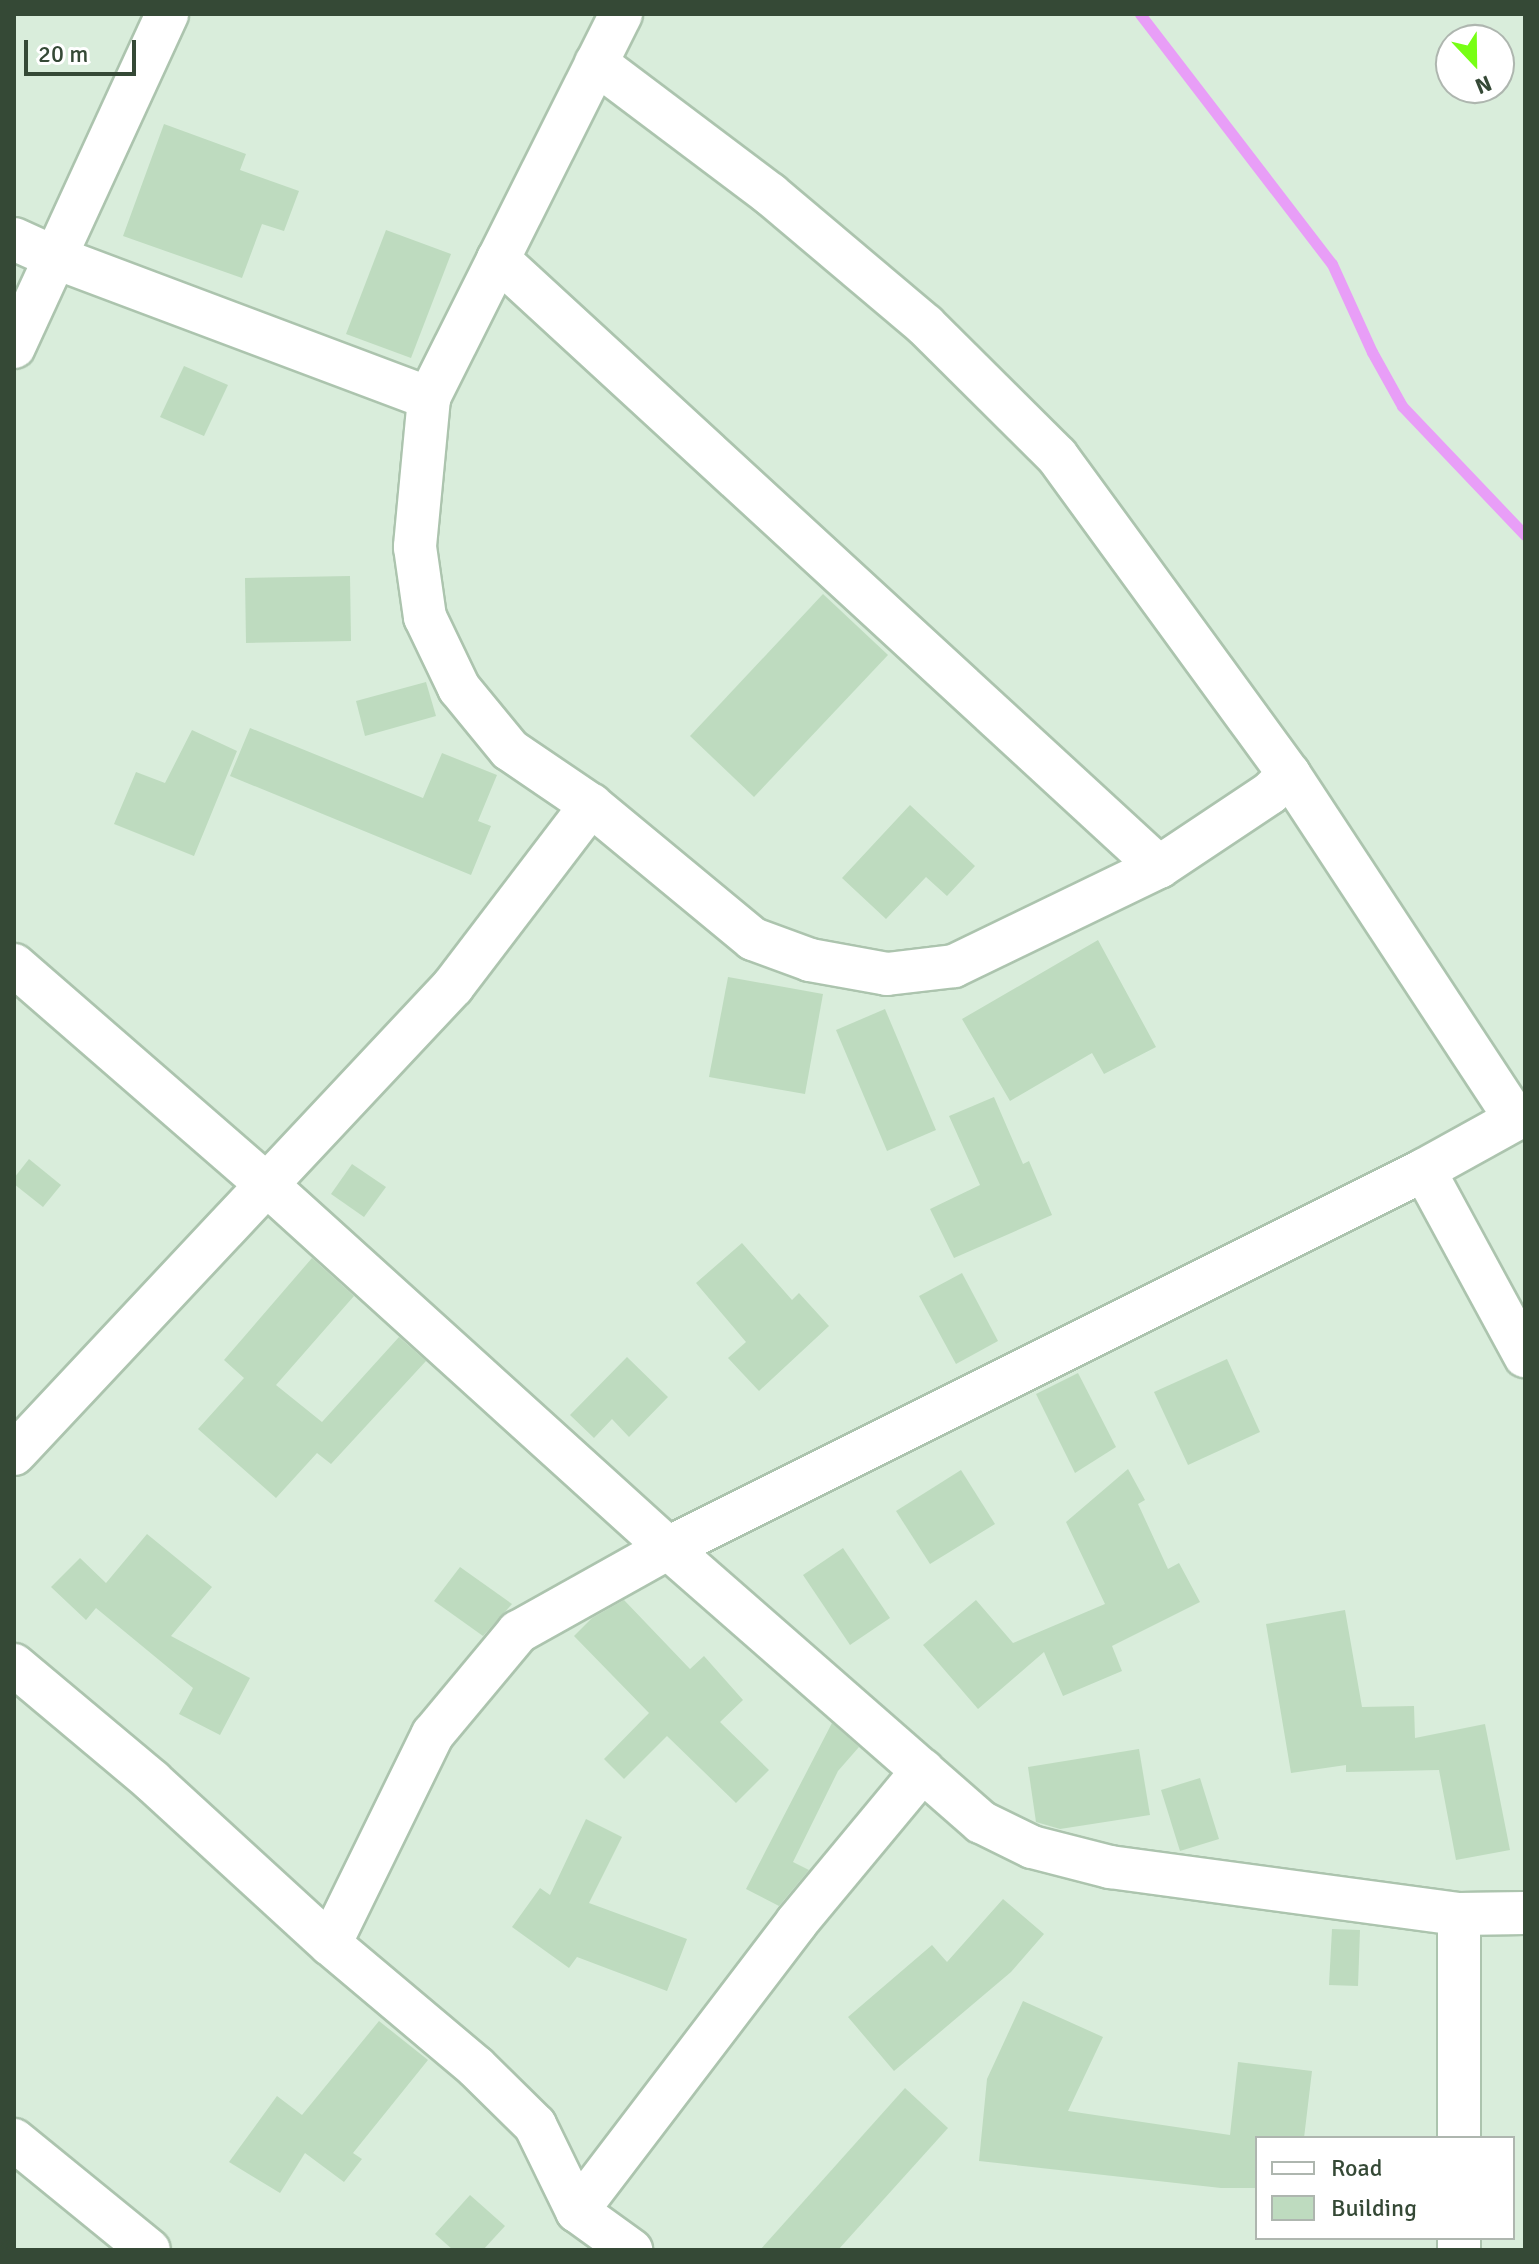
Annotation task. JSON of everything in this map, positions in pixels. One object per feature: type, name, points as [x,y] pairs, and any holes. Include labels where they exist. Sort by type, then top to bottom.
[{"type":"street","points":[[14,347],[167,14]]},
{"type":"street","points":[[621,14],[429,398],[415,547],[425,617],[459,688],[510,750],[591,805],[753,939],[810,960],[887,974],[954,966],[1159,867],[1270,793],[1289,774]]},
{"type":"street","points":[[330,1944],[433,1734],[518,1632],[668,1548],[1424,1170],[1520,1116],[1289,774],[1057,456],[925,325],[770,194],[596,63]]},
{"type":"street","points":[[14,239],[54,257],[429,398]]},
{"type":"street","points":[[498,259],[1159,867]]},
{"type":"street","points":[[14,1454],[453,986],[591,805]]},
{"type":"street","points":[[14,965],[265,1183],[668,1548],[981,1822],[1048,1851],[1110,1867],[1459,1914],[1525,1913]]},
{"type":"street","points":[[1424,1170],[1525,1356]]},
{"type":"street","points":[[14,1665],[152,1781],[330,1944],[476,2067],[535,2125],[577,2211],[631,2250]]},
{"type":"street","points":[[577,2211],[797,1922],[923,1770]]},
{"type":"street","points":[[1459,1914],[1459,2136]]},
{"type":"street","points":[[14,2140],[149,2250]]},
{"type":"shaded area","points":[[14,14],[1525,14],[1525,2250],[14,2250]]},
{"type":"building","points":[[164,124],[246,154],[240,170],[299,191],[284,231],[262,224],[242,278],[123,236]]},
{"type":"building","points":[[386,230],[451,254],[411,358],[346,334]]},
{"type":"building","points":[[184,366],[228,385],[204,436],[160,417]]},
{"type":"building","points":[[350,576],[351,641],[246,643],[245,578]]},
{"type":"building","points":[[823,594],[888,655],[754,797],[690,736]]},
{"type":"building","points":[[426,682],[436,716],[365,736],[356,701]]},
{"type":"building","points":[[250,728],[423,798],[442,753],[497,775],[478,821],[491,826],[471,875],[230,776]]},
{"type":"building","points":[[192,730],[237,751],[194,856],[114,824],[136,772],[165,783]]},
{"type":"building","points":[[910,805],[975,866],[947,896],[926,877],[886,919],[842,878]]},
{"type":"building","points":[[1098,940],[1156,1047],[1104,1074],[1092,1053],[1010,1101],[962,1019]]},
{"type":"building","points":[[728,977],[823,994],[805,1094],[709,1077]]},
{"type":"building","points":[[885,1009],[936,1130],[887,1151],[836,1030]]},
{"type":"building","points":[[994,1097],[1023,1164],[1029,1161],[1052,1215],[954,1258],[930,1209],[980,1185],[949,1116]]},
{"type":"building","points":[[29,1159],[61,1185],[43,1207],[14,1184],[14,1178]]},
{"type":"building","points":[[352,1164],[386,1187],[364,1217],[331,1194]]},
{"type":"building","points":[[742,1243],[792,1300],[799,1293],[829,1326],[759,1391],[728,1358],[746,1342],[696,1283]]},
{"type":"building","points":[[312,1258],[354,1296],[276,1385],[322,1422],[399,1337],[426,1361],[331,1464],[317,1453],[276,1498],[198,1429],[244,1378],[224,1360]]},
{"type":"building","points":[[962,1273],[998,1341],[956,1364],[919,1296]]},
{"type":"building","points":[[627,1357],[668,1397],[629,1437],[612,1419],[594,1438],[570,1415]]},
{"type":"building","points":[[1227,1359],[1260,1432],[1188,1465],[1154,1392]]},
{"type":"building","points":[[1078,1373],[1116,1447],[1075,1473],[1036,1394]]},
{"type":"building","points":[[1128,1469],[1145,1500],[1138,1504],[1168,1569],[1179,1563],[1200,1602],[1112,1646],[1122,1671],[1063,1696],[1044,1652],[978,1709],[923,1645],[976,1600],[1013,1643],[1105,1604],[1066,1522]]},
{"type":"building","points":[[961,1470],[995,1524],[930,1564],[896,1511]]},
{"type":"building","points":[[147,1534],[212,1587],[171,1636],[250,1678],[220,1735],[179,1714],[193,1688],[96,1608],[86,1620],[51,1587],[80,1558],[106,1583]]},
{"type":"building","points":[[843,1548],[890,1618],[850,1645],[803,1575]]},
{"type":"building","points":[[460,1567],[512,1604],[483,1636],[434,1601]]},
{"type":"building","points":[[624,1600],[690,1669],[704,1656],[743,1700],[720,1722],[769,1770],[736,1803],[667,1736],[624,1779],[604,1759],[649,1713],[574,1636],[592,1618]]},
{"type":"building","points":[[1345,1610],[1362,1707],[1414,1706],[1415,1738],[1485,1724],[1510,1850],[1456,1860],[1439,1770],[1346,1772],[1346,1765],[1291,1773],[1266,1624]]},
{"type":"building","points":[[832,1723],[859,1747],[838,1771],[793,1862],[809,1870],[779,1906],[746,1889]]},
{"type":"building","points":[[1139,1749],[1150,1815],[1060,1829],[1036,1822],[1028,1767]]},
{"type":"building","points":[[1200,1778],[1219,1839],[1180,1851],[1161,1790]]},
{"type":"building","points":[[586,1819],[622,1837],[589,1903],[687,1939],[667,1991],[577,1957],[569,1968],[512,1927],[540,1888],[550,1895]]},
{"type":"building","points":[[1003,1899],[1044,1934],[1011,1972],[894,2071],[848,2017],[932,1945],[947,1962]]},
{"type":"building","points":[[1332,1929],[1360,1930],[1358,1986],[1329,1985]]},
{"type":"building","points":[[1023,2001],[1103,2037],[1068,2111],[1230,2135],[1238,2062],[1312,2071],[1304,2136],[1255,2136],[1255,2188],[1221,2188],[979,2161],[987,2079]]},
{"type":"building","points":[[379,2021],[428,2060],[353,2153],[362,2159],[344,2182],[305,2153],[280,2193],[229,2162],[277,2096],[302,2115]]},
{"type":"building","points":[[905,2088],[948,2128],[838,2250],[760,2250]]},
{"type":"building","points":[[470,2195],[505,2226],[483,2250],[453,2250],[435,2234]]},
{"type":"waterway","points":[[1140,14],[1332,264],[1372,352],[1402,406],[1525,535]]}]
